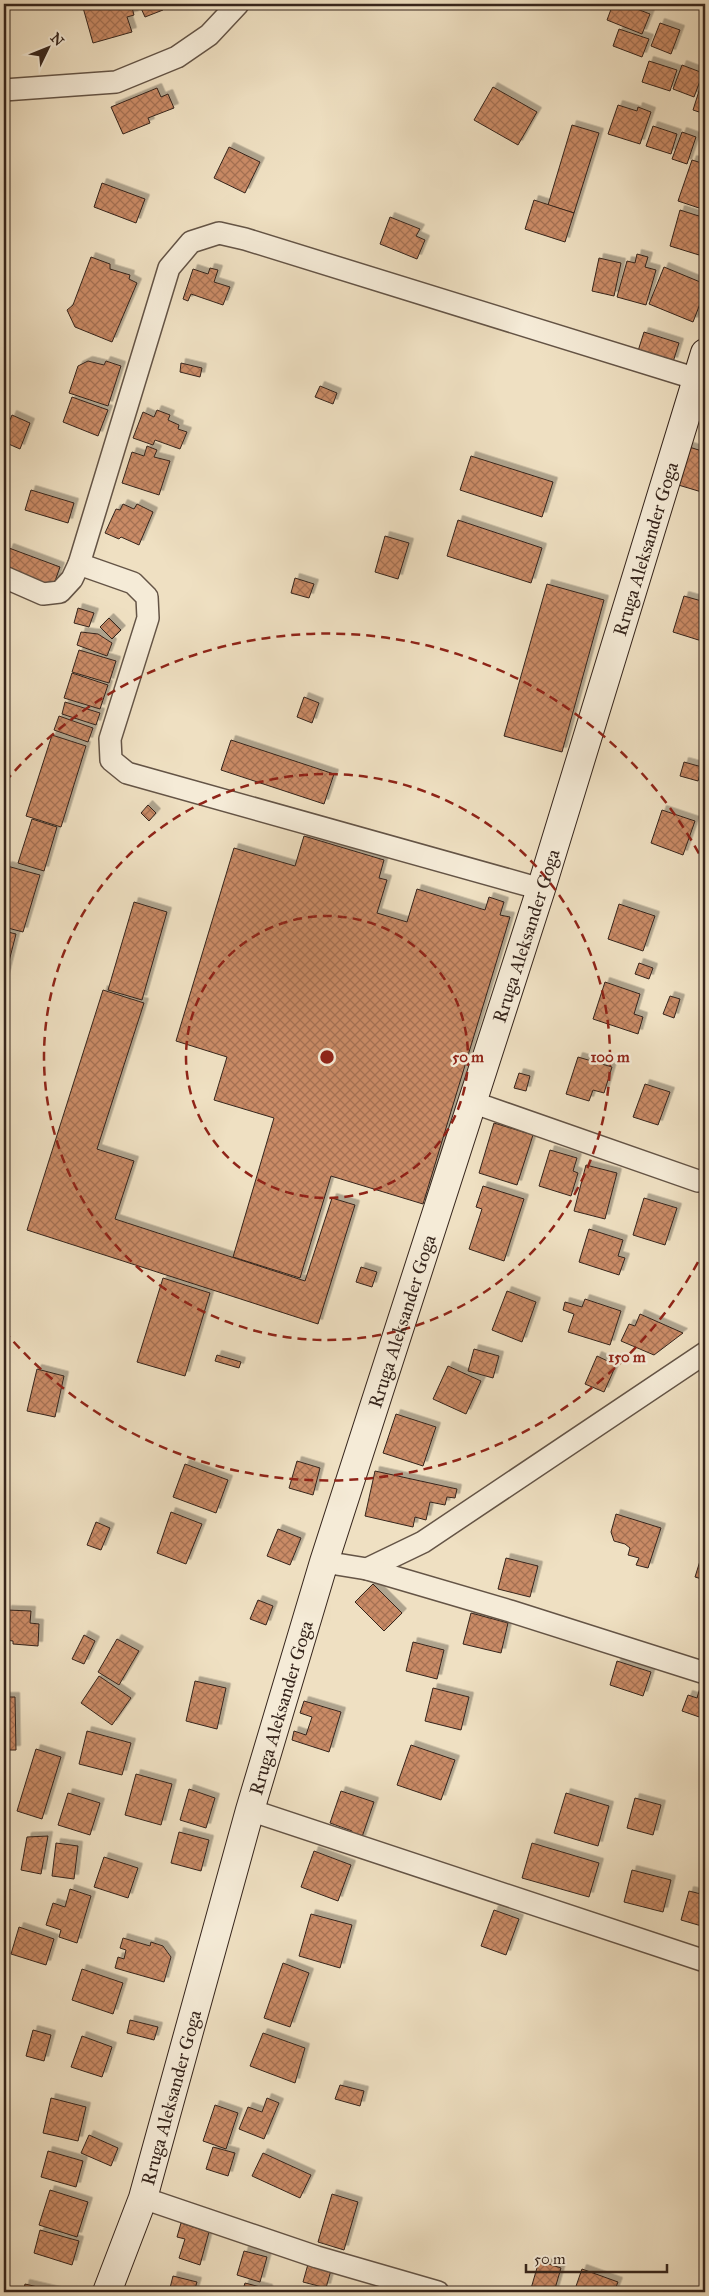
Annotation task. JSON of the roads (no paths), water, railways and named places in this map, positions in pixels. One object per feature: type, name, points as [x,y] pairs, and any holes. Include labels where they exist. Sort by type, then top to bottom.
[{"type":"main road","name":"Rruga Aleksander Goga","points":[[107,2292],[143,2198],[250,1810],[324,1562],[540,889],[705,353]]},
{"type":"street","points":[[4,90],[116,82],[177,57],[209,35],[238,4]]},
{"type":"street","points":[[4,577],[43,594],[60,592],[72,579],[79,564],[169,268],[191,242],[219,233],[245,239],[697,379]]},
{"type":"street","points":[[79,564],[133,583],[147,597],[148,618],[110,739],[111,760],[127,773],[540,889]]},
{"type":"street","points":[[472,1102],[698,1181]]},
{"type":"street","points":[[367,1570],[423,1542],[705,1352]]},
{"type":"street","points":[[324,1562],[367,1570],[510,1611],[705,1673]]},
{"type":"street","points":[[250,1810],[705,1961]]},
{"type":"street","points":[[143,2198],[317,2258],[438,2292]]}]
